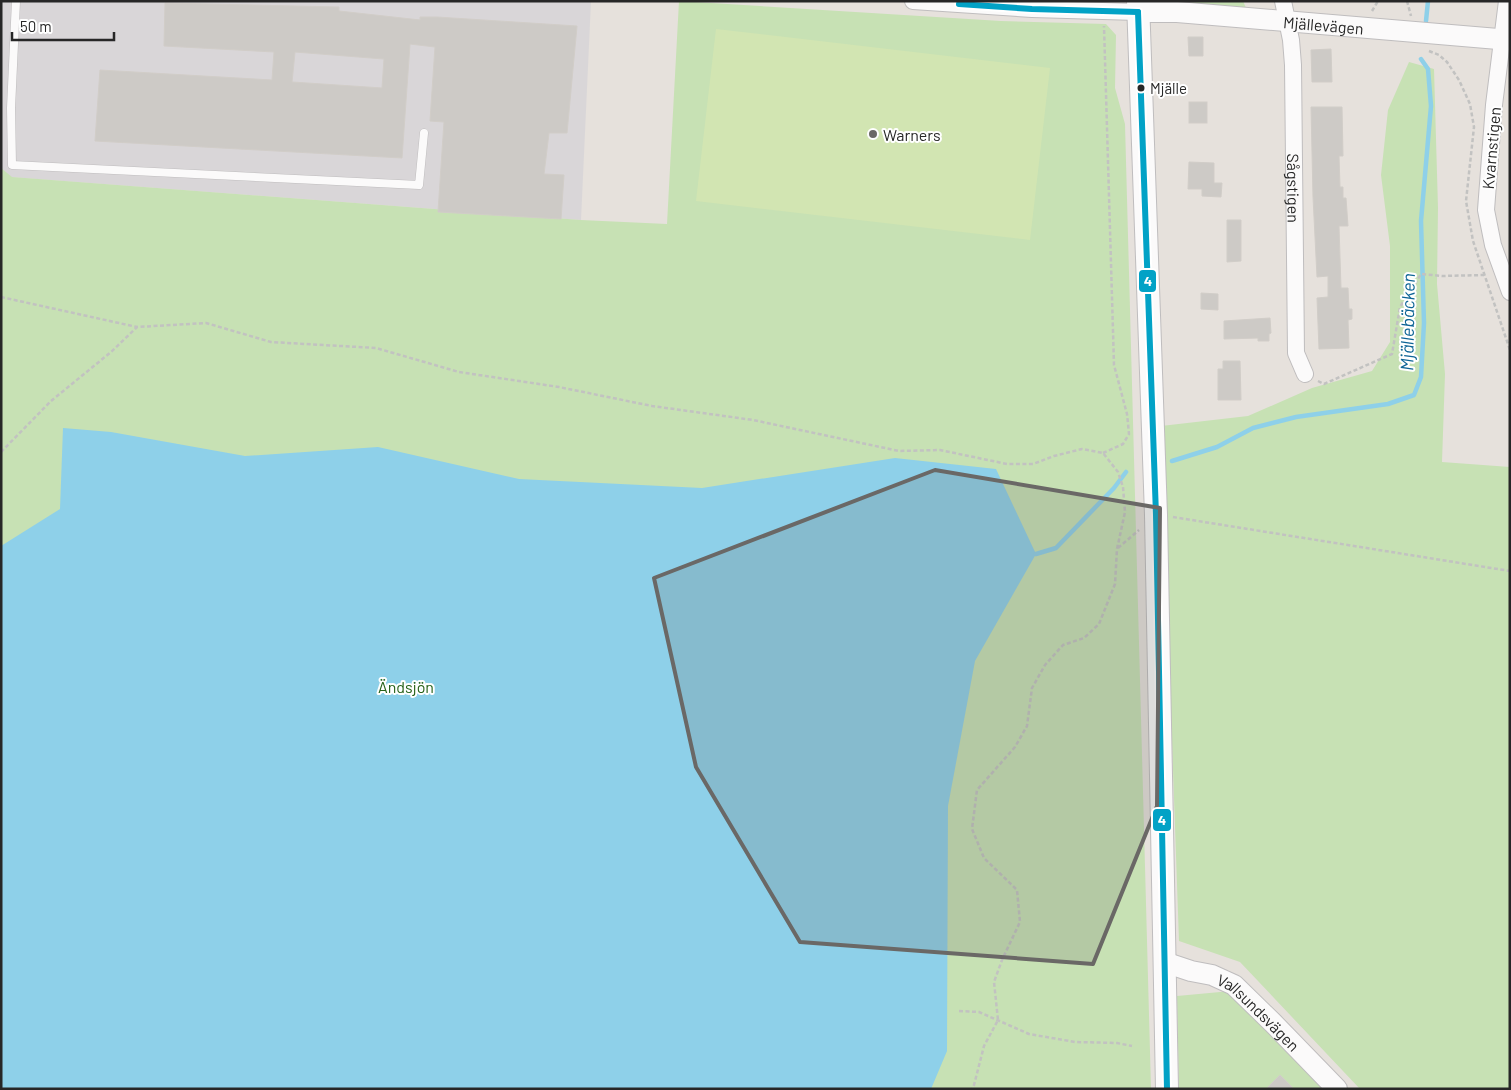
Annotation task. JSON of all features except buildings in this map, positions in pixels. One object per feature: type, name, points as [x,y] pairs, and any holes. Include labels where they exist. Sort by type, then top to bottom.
[{"type":"main road","points":[[1138,7],[1156,515],[1167,1089]]},
{"type":"street","points":[[913,1],[1032,9],[1103,10],[1138,7]]},
{"type":"street","name":"Sågstigen","points":[[1283,1],[1291,40],[1293,66],[1296,353],[1304,374]]},
{"type":"street","name":"Kvarnstigen","points":[[1507,1],[1506,40],[1494,105],[1486,210],[1492,245],[1510,292]]},
{"type":"street","name":"Mjällevägen","points":[[1138,7],[1286,22],[1506,40]]},
{"type":"street","name":"Vallsundsvägen","points":[[1164,962],[1212,975],[1234,985],[1336,1089]]},
{"type":"lane","points":[[16,1],[11,108],[12,165],[419,185],[424,133]]},
{"type":"path","points":[[1407,1],[1418,41],[1427,50],[1439,55],[1447,62],[1459,80],[1470,104],[1474,127],[1466,201],[1473,241],[1510,350]]},
{"type":"path","points":[[1,297],[138,327],[206,323],[271,342],[376,348],[459,372],[559,387],[652,406],[753,420],[899,451],[940,450],[1007,464],[1033,464],[1054,456],[1082,450],[1103,454],[1123,444],[1129,434],[1127,414],[1114,366],[1103,10]]},
{"type":"path","points":[[1304,374],[1324,384],[1392,354],[1400,307],[1423,274],[1442,276],[1484,275]]},
{"type":"path","points":[[1,452],[51,401],[111,352],[138,327]]},
{"type":"path","points":[[972,1089],[984,1046],[998,1020],[994,982],[1020,922],[1016,890],[984,858],[972,829],[978,790],[1015,747],[1027,726],[1032,688],[1045,665],[1063,645],[1084,638],[1099,624],[1115,584],[1117,549],[1125,512],[1123,487],[1118,472],[1103,454]]},
{"type":"path","points":[[1117,549],[1156,515],[1510,571]]},
{"type":"path","points":[[959,1011],[979,1012],[1029,1034],[1075,1042],[1118,1043],[1132,1046]]},
{"type":"highlighted area","points":[[935,470],[1160,508],[1157,806],[1093,964],[800,942],[696,767],[654,578]]},
{"type":"shaded area","points":[[1,1],[591,1],[581,220],[11,177],[1,168]]},
{"type":"green space","name":"Ändsjön","points":[[679,1],[1001,21],[1106,24],[1116,35],[1115,88],[1125,124],[1151,1089],[1,1089],[1,168],[12,177],[581,220],[667,224]]},
{"type":"green space","points":[[1192,1],[1243,1],[1246,8],[1191,4]]},
{"type":"green space","name":"Warners","points":[[716,29],[1050,68],[1030,240],[696,201]]},
{"type":"green space","points":[[1409,62],[1434,69],[1438,208],[1437,284],[1445,374],[1442,462],[1510,467],[1510,1089],[1360,1089],[1240,962],[1179,941],[1161,426],[1248,416],[1312,388],[1372,371],[1390,342],[1390,246],[1381,175],[1388,110]]},
{"type":"green space","points":[[1231,991],[1324,1089],[1179,1089],[1177,996]]},
{"type":"water","name":"Ändsjön","points":[[63,428],[111,432],[245,456],[378,447],[519,479],[702,488],[895,458],[996,469],[1036,554],[975,661],[948,806],[947,1051],[931,1089],[1,1089],[1,546],[60,509]]},
{"type":"waterway","name":"Mjällebäcken","points":[[1426,21],[1428,1]]},
{"type":"waterway","name":"Mjällebäcken","points":[[1172,461],[1217,447],[1253,428],[1296,417],[1388,404],[1414,395],[1421,377],[1424,323],[1421,221],[1431,106],[1428,69],[1421,59]]},
{"type":"waterway","name":"Mjällebäcken","points":[[1036,554],[1056,548],[1114,488],[1126,472]]},
{"type":"transit line","name":"4","points":[[959,4],[1032,9],[1138,12]]},
{"type":"transit line","name":"4","points":[[1138,12],[1156,515],[1167,1089]]},
{"type":"place","name":"Mjälle","points":[[1141,88]]},
{"type":"place","name":"Warners","points":[[873,134]]}]
